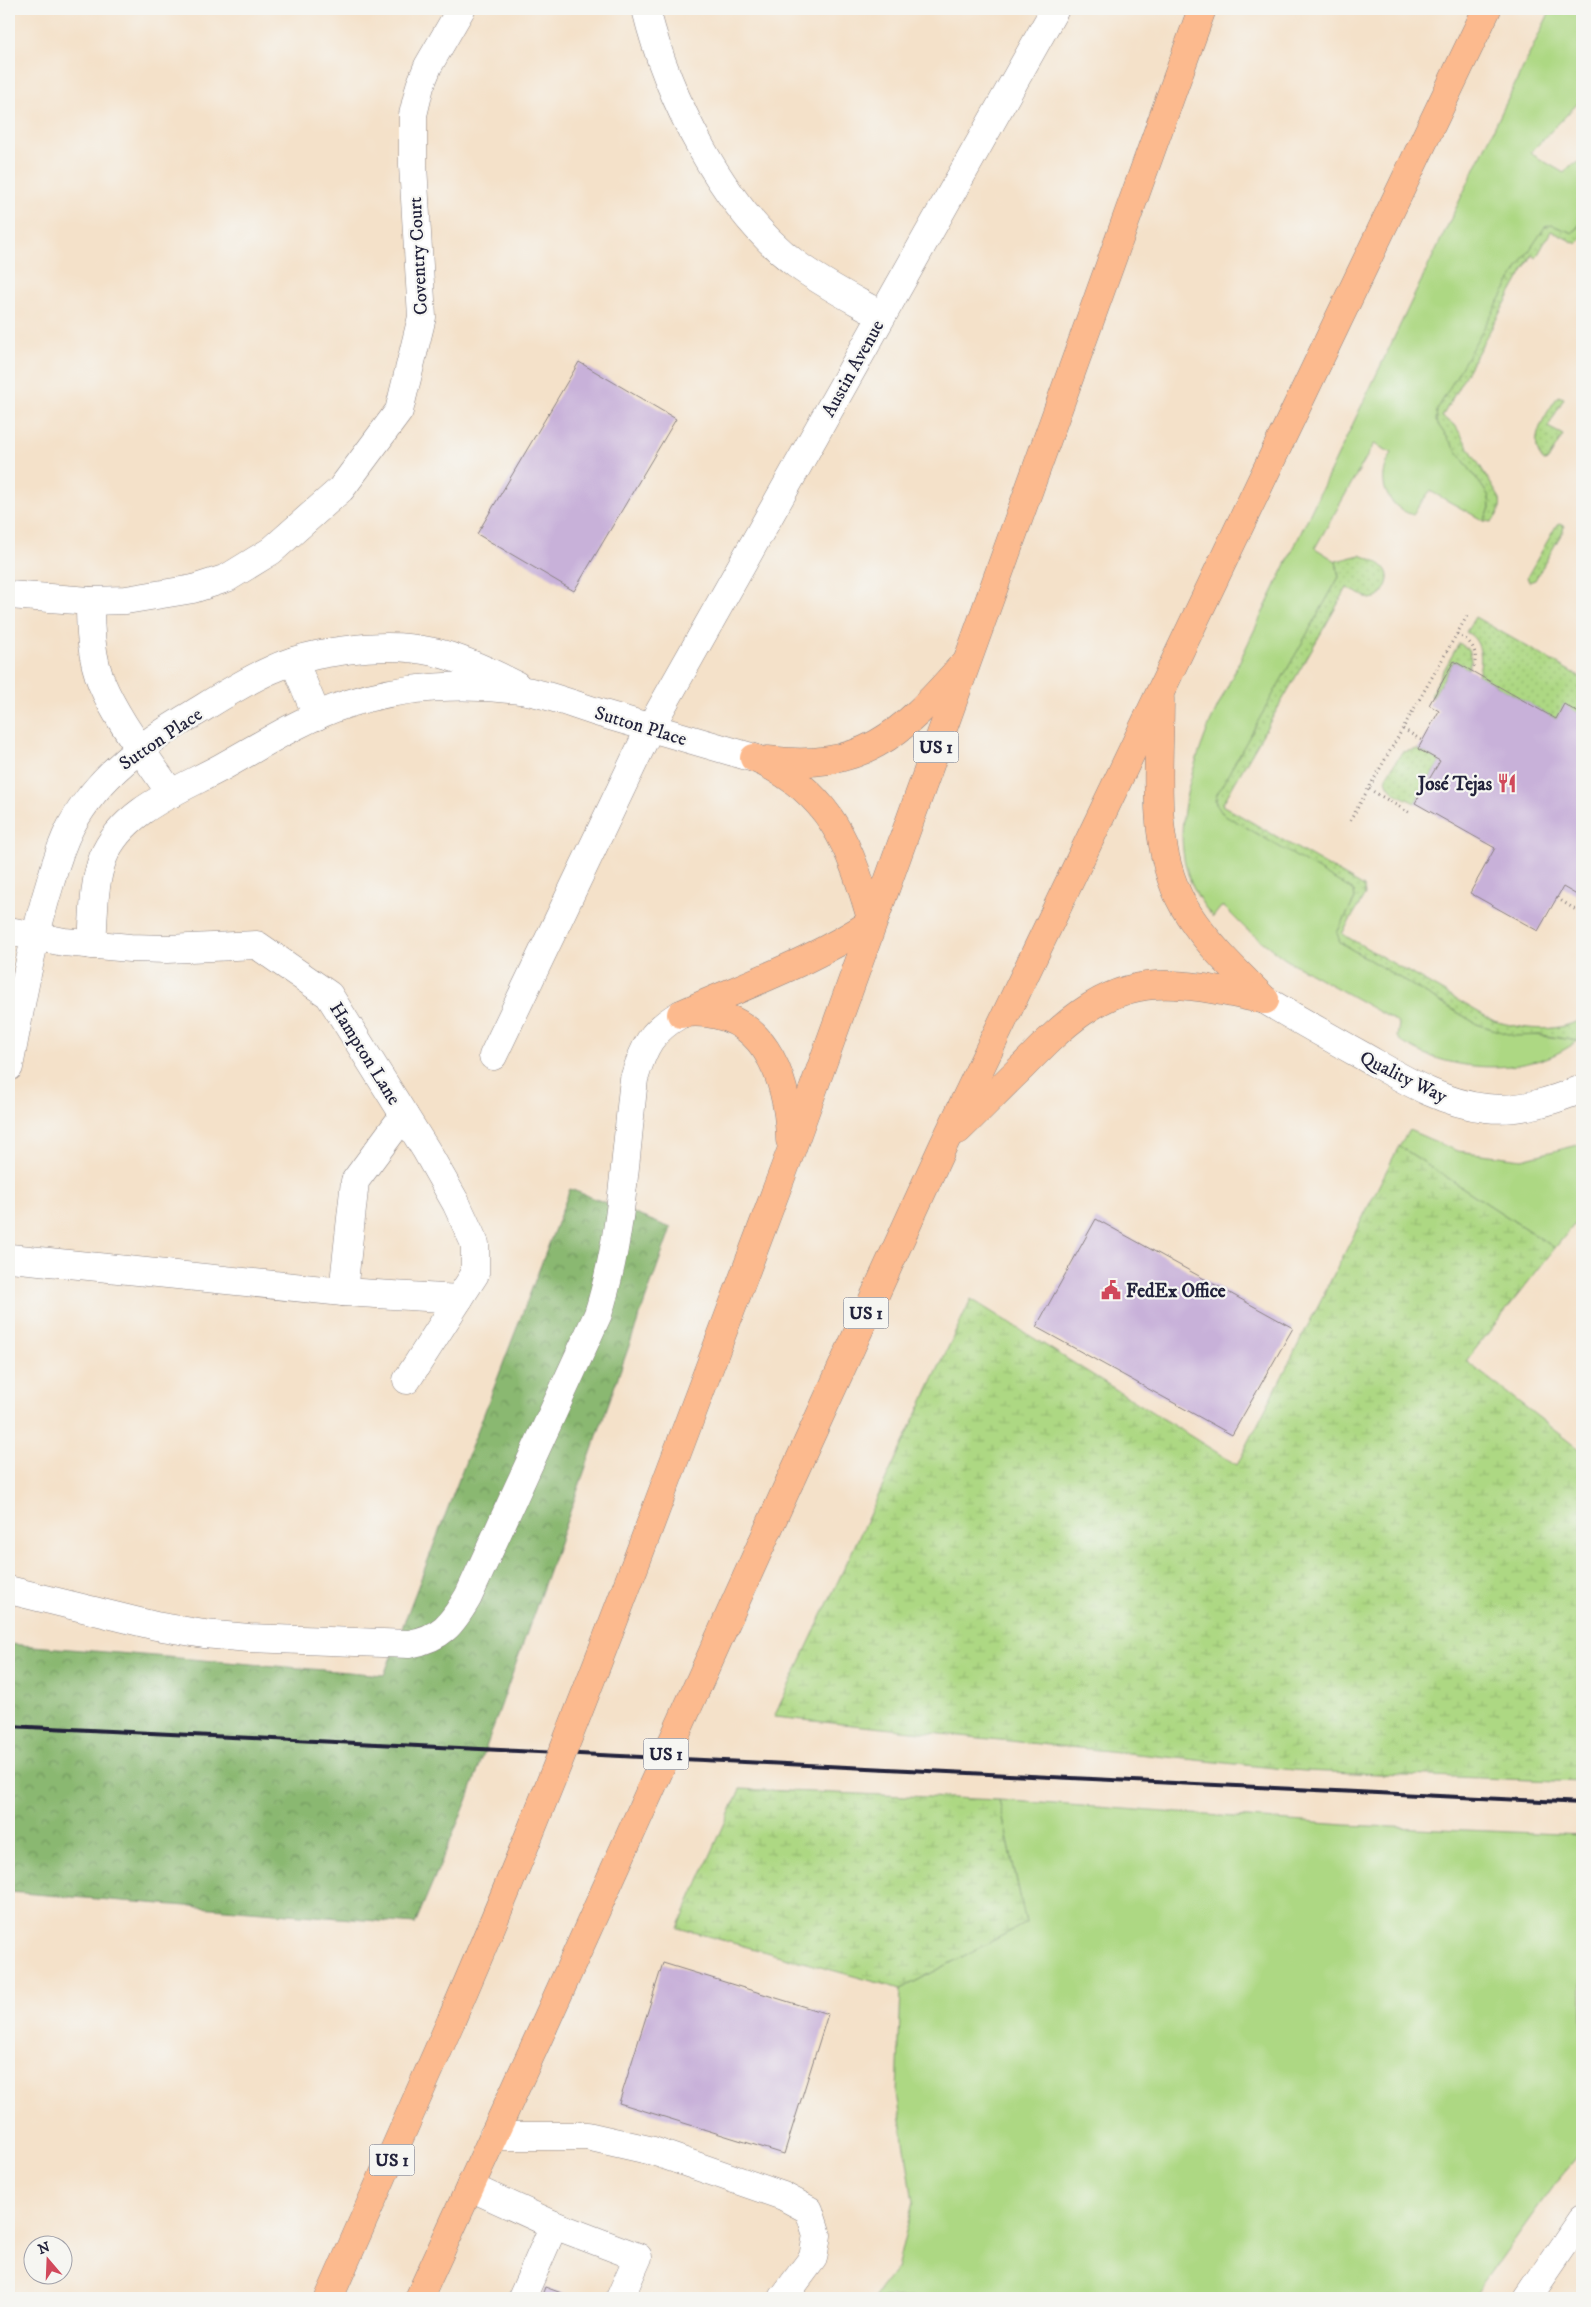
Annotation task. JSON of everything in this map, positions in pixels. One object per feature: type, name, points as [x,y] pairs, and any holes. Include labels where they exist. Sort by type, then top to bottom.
[{"type":"highway","name":"US 1","points":[[329,2298],[504,1899],[615,1618],[790,1151],[1202,9]]},
{"type":"highway","name":"US 1","points":[[420,2298],[943,1146],[1486,9]]},
{"type":"highway","points":[[754,758],[788,763],[812,763],[858,753],[880,743],[925,706],[969,657]]},
{"type":"highway","points":[[1160,690],[1160,804],[1162,837],[1176,889],[1188,913],[1202,934],[1265,1000]]},
{"type":"highway","points":[[681,1014],[811,956],[854,934],[872,922],[850,858],[825,809],[794,779],[754,758]]},
{"type":"highway","points":[[943,1146],[1066,1023],[1088,1006],[1108,996],[1155,985],[1199,987],[1265,1000]]},
{"type":"highway","points":[[681,1014],[698,1012],[731,1018],[746,1027],[759,1039],[780,1077],[790,1123],[790,1151]]},
{"type":"street","name":"Coventry Court","points":[[9,595],[90,601],[126,600],[193,589],[228,578],[271,552],[341,489],[399,411],[422,317],[413,165],[413,115],[420,86],[432,59],[461,9]]},
{"type":"street","points":[[646,9],[654,41],[680,108],[715,170],[752,220],[796,264],[819,280],[881,315]]},
{"type":"street","name":"Austin Avenue","points":[[493,1056],[650,728],[1055,9]]},
{"type":"street","points":[[90,601],[90,630],[101,683],[114,708],[172,794]]},
{"type":"street","name":"Sutton Place","points":[[9,1067],[35,938],[58,858],[70,827],[86,801],[105,778],[122,761],[141,747],[252,679],[294,661],[320,653],[368,647],[416,647],[479,666],[528,692]]},
{"type":"street","points":[[294,661],[317,716]]},
{"type":"street","name":"Sutton Place","points":[[92,945],[98,878],[103,859],[110,844],[120,830],[135,817],[172,794],[317,716],[346,704],[371,697],[423,688],[476,686],[528,692],[754,758]]},
{"type":"street","name":"Hampton Lane","points":[[9,931],[35,938],[92,945],[167,949],[257,945],[329,994],[456,1203],[474,1244],[476,1274],[407,1380]]},
{"type":"street","name":"Quality Way","points":[[1265,1000],[1408,1082],[1460,1103],[1486,1108],[1511,1108],[1560,1098],[1582,1089]]},
{"type":"street","points":[[9,1590],[156,1626],[204,1634],[249,1638],[409,1644],[428,1640],[444,1630],[456,1618],[468,1597],[598,1314],[608,1281],[614,1249],[634,1079],[640,1058],[649,1040],[657,1030],[681,1014]]},
{"type":"street","points":[[343,1292],[355,1181],[404,1115]]},
{"type":"street","points":[[10,1258],[343,1292],[459,1299]]},
{"type":"street","points":[[493,2136],[587,2136],[653,2151],[782,2196],[809,2210],[817,2235],[813,2258],[783,2298]]},
{"type":"street","points":[[470,2187],[554,2225],[638,2257],[620,2298]]},
{"type":"street","points":[[1528,2298],[1582,2219]]},
{"type":"street","points":[[522,2298],[554,2225]]},
{"type":"path","points":[[1350,821],[1467,616]]},
{"type":"path","points":[[1457,634],[1470,641],[1473,647],[1476,654],[1473,670]]},
{"type":"path","points":[[1403,729],[1423,741]]},
{"type":"path","points":[[1369,789],[1410,813]]},
{"type":"path","points":[[1557,898],[1576,910]]},
{"type":"green space","points":[[1551,9],[1582,9],[1582,99],[1530,153],[1564,173],[1570,166],[1582,161],[1582,221],[1573,233],[1549,226],[1436,421],[1489,496],[1490,508],[1484,521],[1430,491],[1413,514],[1406,512],[1393,502],[1385,489],[1385,468],[1392,453],[1374,444],[1315,548],[1336,561],[1339,577],[1215,800],[1216,804],[1354,891],[1355,899],[1337,933],[1346,946],[1477,1024],[1502,1031],[1578,1041],[1560,1052],[1540,1060],[1525,1064],[1493,1067],[1445,1061],[1406,1045],[1397,1037],[1399,1024],[1394,1020],[1285,959],[1246,929],[1224,907],[1221,907],[1213,917],[1197,895],[1187,871],[1183,847],[1183,822],[1186,797],[1210,723]]},
{"type":"green space","points":[[1582,221],[1582,237],[1577,244],[1551,231],[1536,258],[1532,255],[1442,417],[1455,425],[1499,497],[1500,507],[1498,514],[1491,522],[1484,521],[1490,508],[1489,496],[1439,426],[1436,421],[1437,410],[1519,266],[1545,227],[1552,225],[1573,233]]},
{"type":"green space","points":[[1558,396],[1564,398],[1548,427],[1563,435],[1548,460],[1544,461],[1539,453],[1537,437],[1544,419]]},
{"type":"green space","points":[[1559,524],[1564,526],[1563,531],[1535,580],[1529,582],[1527,577],[1556,526]]},
{"type":"green space","points":[[1360,555],[1375,561],[1386,570],[1388,581],[1385,588],[1379,597],[1370,599],[1347,588],[1222,805],[1364,887],[1365,895],[1342,934],[1494,1021],[1539,1029],[1561,1027],[1582,1019],[1582,1039],[1578,1041],[1541,1035],[1514,1036],[1477,1024],[1346,946],[1340,942],[1337,933],[1355,899],[1354,891],[1222,813],[1216,804],[1216,796],[1339,577],[1336,561]]},
{"type":"green space","points":[[1475,617],[1582,678],[1582,715],[1564,705],[1556,719],[1478,675],[1480,651],[1475,640],[1466,632]]},
{"type":"green space","points":[[1459,643],[1468,649],[1471,660],[1468,669],[1454,661],[1432,698],[1431,693]]},
{"type":"green space","points":[[1418,749],[1440,761],[1415,803],[1392,790],[1386,777],[1402,752]]},
{"type":"green space","points":[[1409,1130],[1457,1151],[1522,1159],[1582,1144],[1582,1215],[1555,1248],[1399,1146]]},
{"type":"green space","points":[[1399,1146],[1555,1248],[1466,1361],[1582,1451],[1582,1782],[1304,1771],[774,1717],[971,1299],[1237,1465]]},
{"type":"green space","points":[[570,1189],[671,1228],[467,1801],[415,1924],[9,1892],[9,1644],[384,1675]]},
{"type":"green space","points":[[740,1789],[999,1800],[1026,1923],[901,1989],[678,1928]]},
{"type":"green space","points":[[999,1800],[1345,1825],[1582,1835],[1582,2151],[1558,2179],[1473,2298],[874,2298],[897,2268],[913,2202],[897,2093],[901,1989],[1026,1923]]},
{"type":"building","points":[[579,362],[676,419],[574,591],[477,534]]},
{"type":"building","points":[[1454,661],[1556,719],[1564,704],[1582,715],[1582,898],[1563,887],[1538,931],[1470,893],[1495,848],[1415,803],[1440,761],[1418,749],[1439,711],[1429,705]]},
{"type":"building","points":[[1096,1219],[1293,1328],[1232,1435],[1036,1327]]},
{"type":"building","points":[[663,1963],[828,2014],[784,2154],[619,2103]]},
{"type":"building","points":[[545,2287],[575,2298],[541,2298]]},
{"type":"railway","points":[[9,1726],[1582,1803]]},
{"type":"place","name":"José Tejas","points":[[1507,783]]},
{"type":"place","name":"FedEx Office","points":[[1111,1290]]}]
